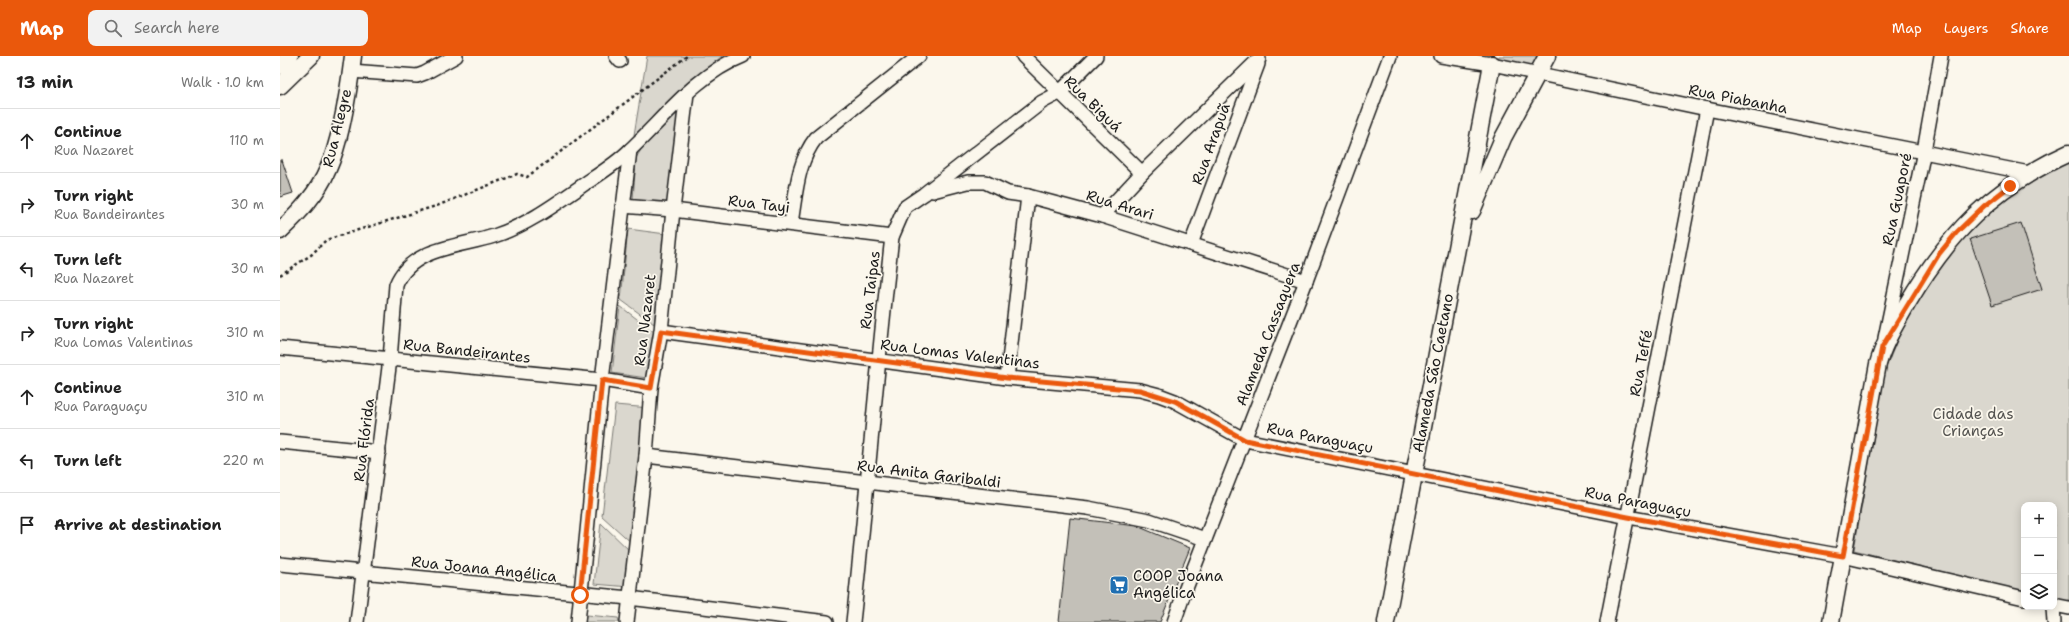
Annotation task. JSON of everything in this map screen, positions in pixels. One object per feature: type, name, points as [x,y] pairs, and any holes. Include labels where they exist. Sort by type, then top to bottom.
[{"type":"main road","points":[[280,66],[290,56]]},
{"type":"main road","points":[[280,86],[311,56]]},
{"type":"main road","name":"Alameda São Caetano","points":[[1453,265],[1488,172],[1536,73],[1547,56]]},
{"type":"main road","name":"Alameda São Caetano","points":[[1386,622],[1493,60]]},
{"type":"main road","name":"Rua Alegre","points":[[280,231],[296,216],[313,196],[328,169],[335,147],[352,64]]},
{"type":"main road","points":[[1831,622],[1882,347],[1939,254],[1957,232],[1984,206],[2029,173],[2069,153]]},
{"type":"street","points":[[352,64],[416,76],[425,73],[456,56]]},
{"type":"street","points":[[578,622],[602,380],[630,150],[642,136],[687,93],[715,70],[743,56]]},
{"type":"street","points":[[791,223],[802,160],[808,148],[816,138],[919,56]]},
{"type":"street","name":"Rua Biguá","points":[[1023,56],[1142,173]]},
{"type":"street","name":"Rua Taipas","points":[[853,622],[869,483],[878,360],[892,237],[905,207],[924,194],[1042,102],[1059,93],[1096,56]]},
{"type":"street","name":"Alameda Cassaquera","points":[[1174,622],[1306,281],[1390,56]]},
{"type":"street","name":"Rua Piabanha","points":[[1441,56],[1493,60],[1536,73],[1707,109],[2029,173]]},
{"type":"street","name":"Rua Guaporé","points":[[1882,347],[1924,151],[1941,56]]},
{"type":"street","points":[[1102,216],[1142,173],[1260,58]]},
{"type":"street","name":"Rua Arapuã","points":[[1191,244],[1260,58]]},
{"type":"street","name":"Rua Nazaret","points":[[627,622],[646,456],[651,388],[661,331],[673,210],[687,93]]},
{"type":"street","name":"Rua Teffé","points":[[1607,622],[1707,109]]},
{"type":"street","name":"Rua Flórida","points":[[357,622],[390,359],[396,285],[400,275],[408,265],[420,256],[494,236],[517,228],[568,196],[630,150]]},
{"type":"street","name":"Rua Arari","points":[[924,194],[968,182],[985,182],[1008,193],[1028,196],[1102,216],[1306,281]]},
{"type":"street","points":[[1007,378],[1028,196]]},
{"type":"street","name":"Rua Tayi","points":[[622,206],[791,223],[892,237]]},
{"type":"street","name":"Rua Lomas Valentinas","points":[[661,331],[1007,378],[1140,390],[1159,394],[1175,401],[1245,440]]},
{"type":"street","name":"Rua Bandeirantes","points":[[280,348],[602,380],[651,388]]},
{"type":"street","name":"Rua Paraguaçu","points":[[1245,440],[1628,517],[1843,556],[2021,597]]},
{"type":"street","points":[[280,442],[379,452]]},
{"type":"street","name":"Rua Anita Garibaldi","points":[[646,456],[1118,513],[1149,520],[1205,539]]},
{"type":"street","name":"Rua Joana Angélica","points":[[280,564],[580,595],[629,598],[827,622]]},
{"type":"street","points":[[2057,606],[2069,608]]},
{"type":"street","points":[[2054,610],[2054,622]]},
{"type":"path","points":[[280,274],[311,255],[326,240],[439,204],[517,174],[527,177],[686,56]]},
{"type":"green space","points":[[647,56],[722,56],[634,135]]},
{"type":"green space","points":[[1499,56],[1543,56],[1534,69],[1497,61]]},
{"type":"green space","points":[[678,113],[668,204],[633,200],[636,158],[642,148]]},
{"type":"green space","name":"Cidade das Crianças","points":[[2069,158],[2069,602],[2057,600],[2057,502],[2021,502],[2021,591],[1854,550],[1885,370],[1901,331],[1929,275],[1985,215],[2040,171]]},
{"type":"green space","points":[[628,229],[666,234],[654,324],[621,300]]},
{"type":"green space","points":[[620,306],[654,332],[647,378],[612,373]]},
{"type":"green space","points":[[615,405],[650,408],[634,545],[602,516]]},
{"type":"green space","points":[[601,523],[633,554],[630,587],[594,584]]},
{"type":"green space","points":[[584,616],[618,618],[619,622],[583,622]]},
{"type":"building","points":[[280,160],[282,160],[293,193],[280,197]]},
{"type":"building","points":[[2021,223],[2042,289],[1992,305],[1970,239]]},
{"type":"building","name":"COOP Joana Angélica","points":[[1070,518],[1137,526],[1190,548],[1160,622],[1059,622]]},
{"type":"place","name":"COOP Joana Angélica","points":[[1119,585]]},
{"type":"route","points":[[580,595],[602,380],[651,388],[661,331],[1007,378],[1140,390],[1159,394],[1175,401],[1229,433],[1245,440],[1628,517],[1843,556],[1882,347],[1918,285],[1939,254],[1957,232],[1984,206],[2010,186]]}]
